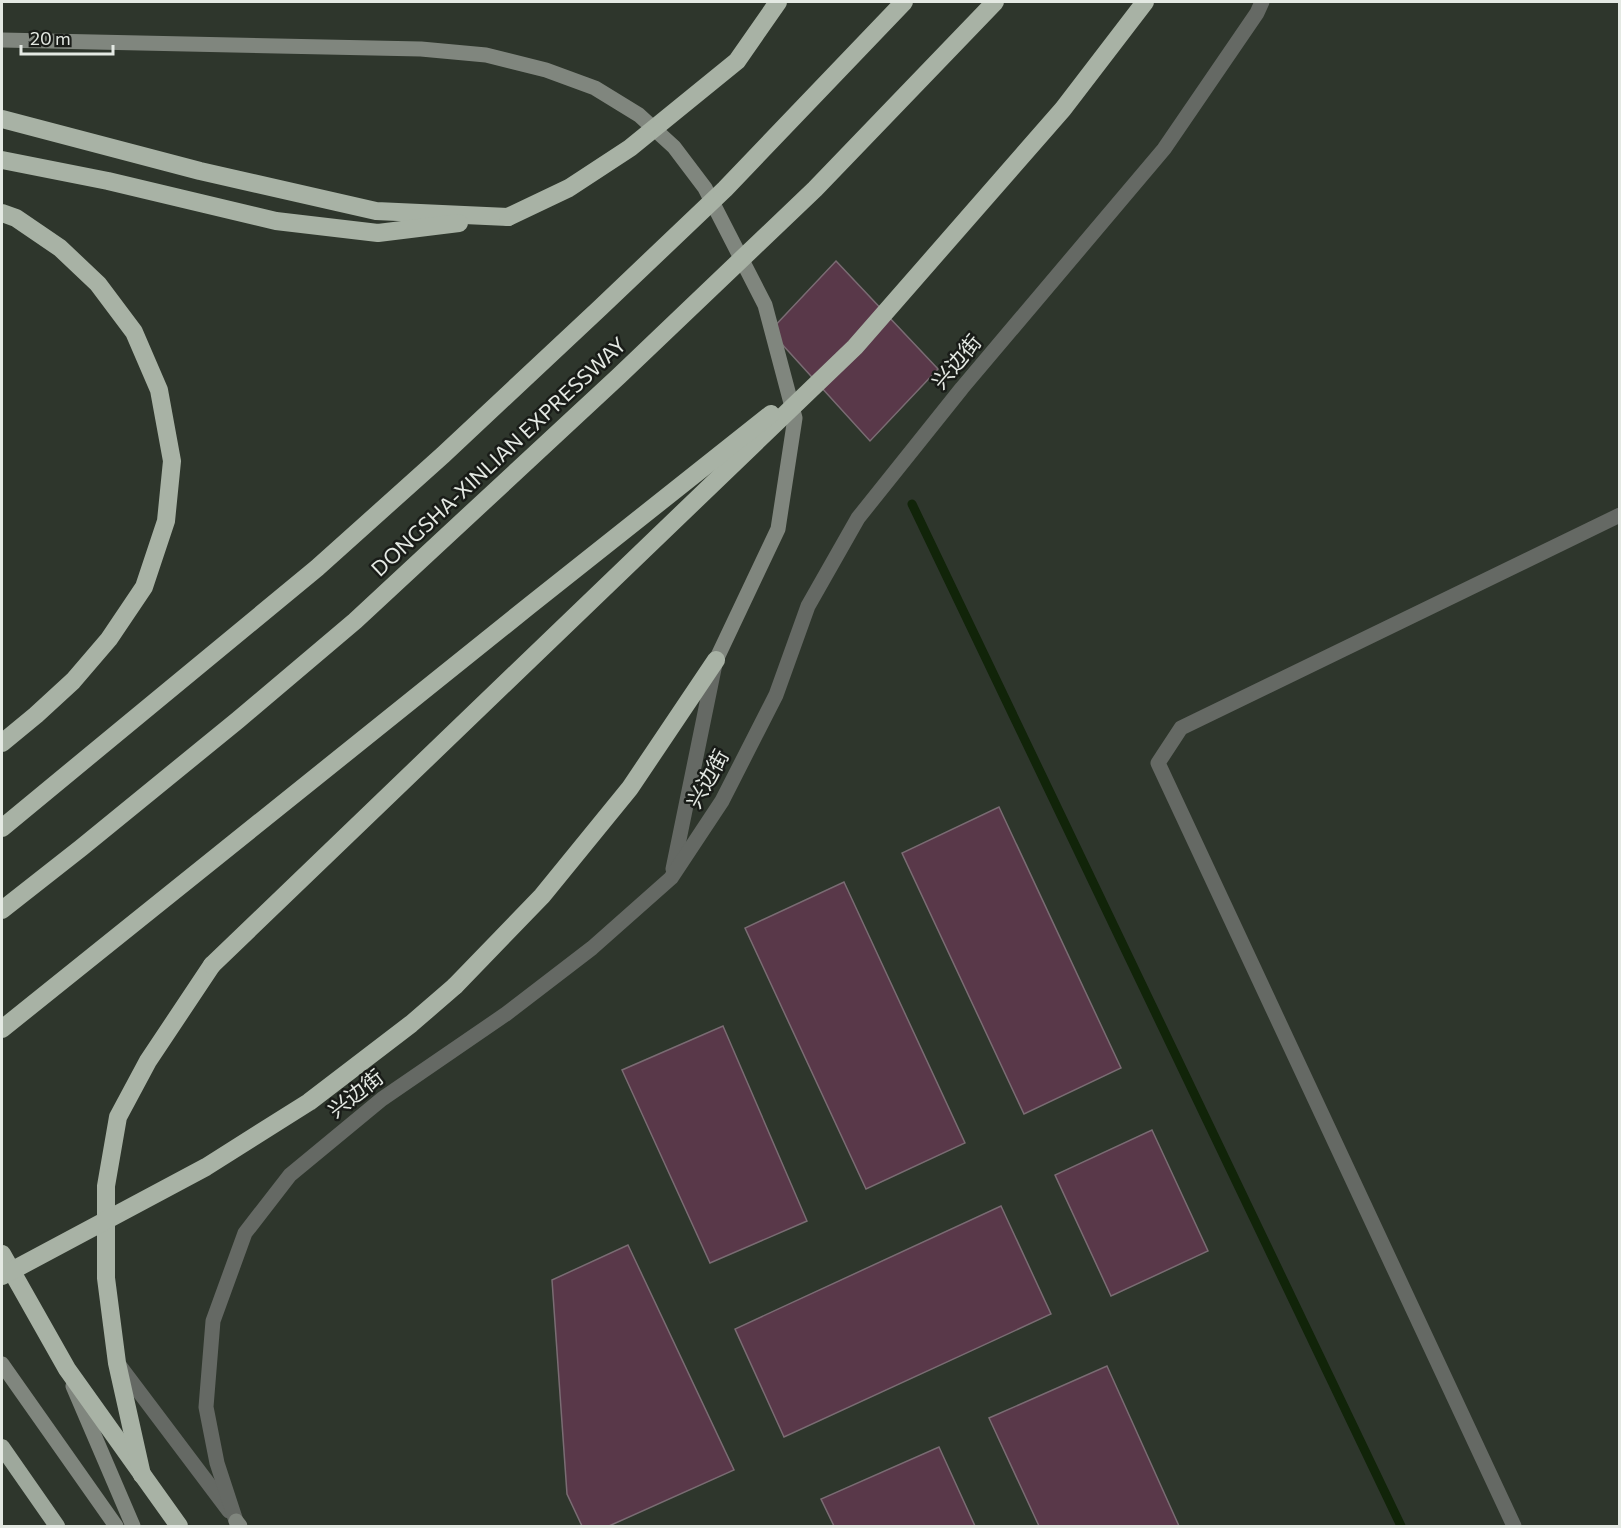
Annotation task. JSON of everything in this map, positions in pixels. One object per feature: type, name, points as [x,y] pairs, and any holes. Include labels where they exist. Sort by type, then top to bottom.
[{"type":"highway","points":[[2,160],[108,181],[276,221],[378,233],[508,217],[569,188],[630,148],[737,61],[778,2]]},
{"type":"highway","name":"DONGSHA-XINLIAN EXPRESSWAY","points":[[2,828],[317,568],[444,455],[725,189],[904,2]]},
{"type":"highway","name":"DONGSHA-XINLIAN EXPRESSWAY","points":[[2,910],[238,720],[372,606],[620,376],[815,189],[995,2]]},
{"type":"highway","points":[[142,1474],[117,1363],[106,1278],[106,1186],[118,1117],[148,1061],[212,966],[855,347],[1063,109],[1145,2]]},
{"type":"highway","points":[[2,119],[200,171],[376,211],[508,217]]},
{"type":"highway","points":[[2,213],[16,218],[60,248],[98,284],[134,332],[159,390],[172,461],[166,521],[144,587],[109,639],[74,681],[2,743]]},
{"type":"highway","points":[[2,1029],[855,347]]},
{"type":"highway","points":[[2,1276],[206,1167],[309,1102],[411,1024],[455,986],[542,896],[630,788],[716,660]]},
{"type":"highway","points":[[2,1254],[66,1369],[179,1527]]},
{"type":"highway","points":[[2,1447],[57,1527]]},
{"type":"main road","points":[[2,40],[422,49],[486,56],[546,70],[595,88],[639,115],[674,147],[705,188],[765,305],[795,418],[778,529],[716,660]]},
{"type":"main road","points":[[2,1364],[116,1527]]},
{"type":"main road","points":[[66,1369],[133,1527]]},
{"type":"street","name":"兴边街","points":[[238,1524],[217,1463],[206,1407],[213,1321],[245,1233],[290,1175],[299,1167],[382,1099],[506,1014],[592,948],[671,878],[722,801],[776,695],[808,606],[858,518],[962,388],[1164,149],[1257,13],[1262,2]]},
{"type":"street","points":[[1514,1527],[1158,763],[1181,728],[1620,515]]},
{"type":"street","points":[[671,878],[716,660]]},
{"type":"street","points":[[117,1363],[238,1524]]},
{"type":"building","points":[[836,261],[938,369],[870,441],[770,331]]},
{"type":"building","points":[[999,807],[1121,1068],[1024,1114],[902,853]]},
{"type":"building","points":[[844,882],[965,1143],[866,1189],[745,928]]},
{"type":"building","points":[[723,1026],[807,1221],[710,1263],[622,1070]]},
{"type":"building","points":[[1152,1130],[1208,1251],[1111,1296],[1055,1175]]},
{"type":"building","points":[[1001,1206],[1051,1314],[784,1437],[735,1329]]},
{"type":"building","points":[[628,1245],[734,1470],[609,1526],[582,1526],[567,1494],[552,1280]]},
{"type":"building","points":[[1107,1366],[1179,1526],[1039,1526],[989,1418]]},
{"type":"building","points":[[939,1447],[975,1526],[834,1526],[821,1499]]},
{"type":"waterway","points":[[912,504],[1401,1526]]}]
